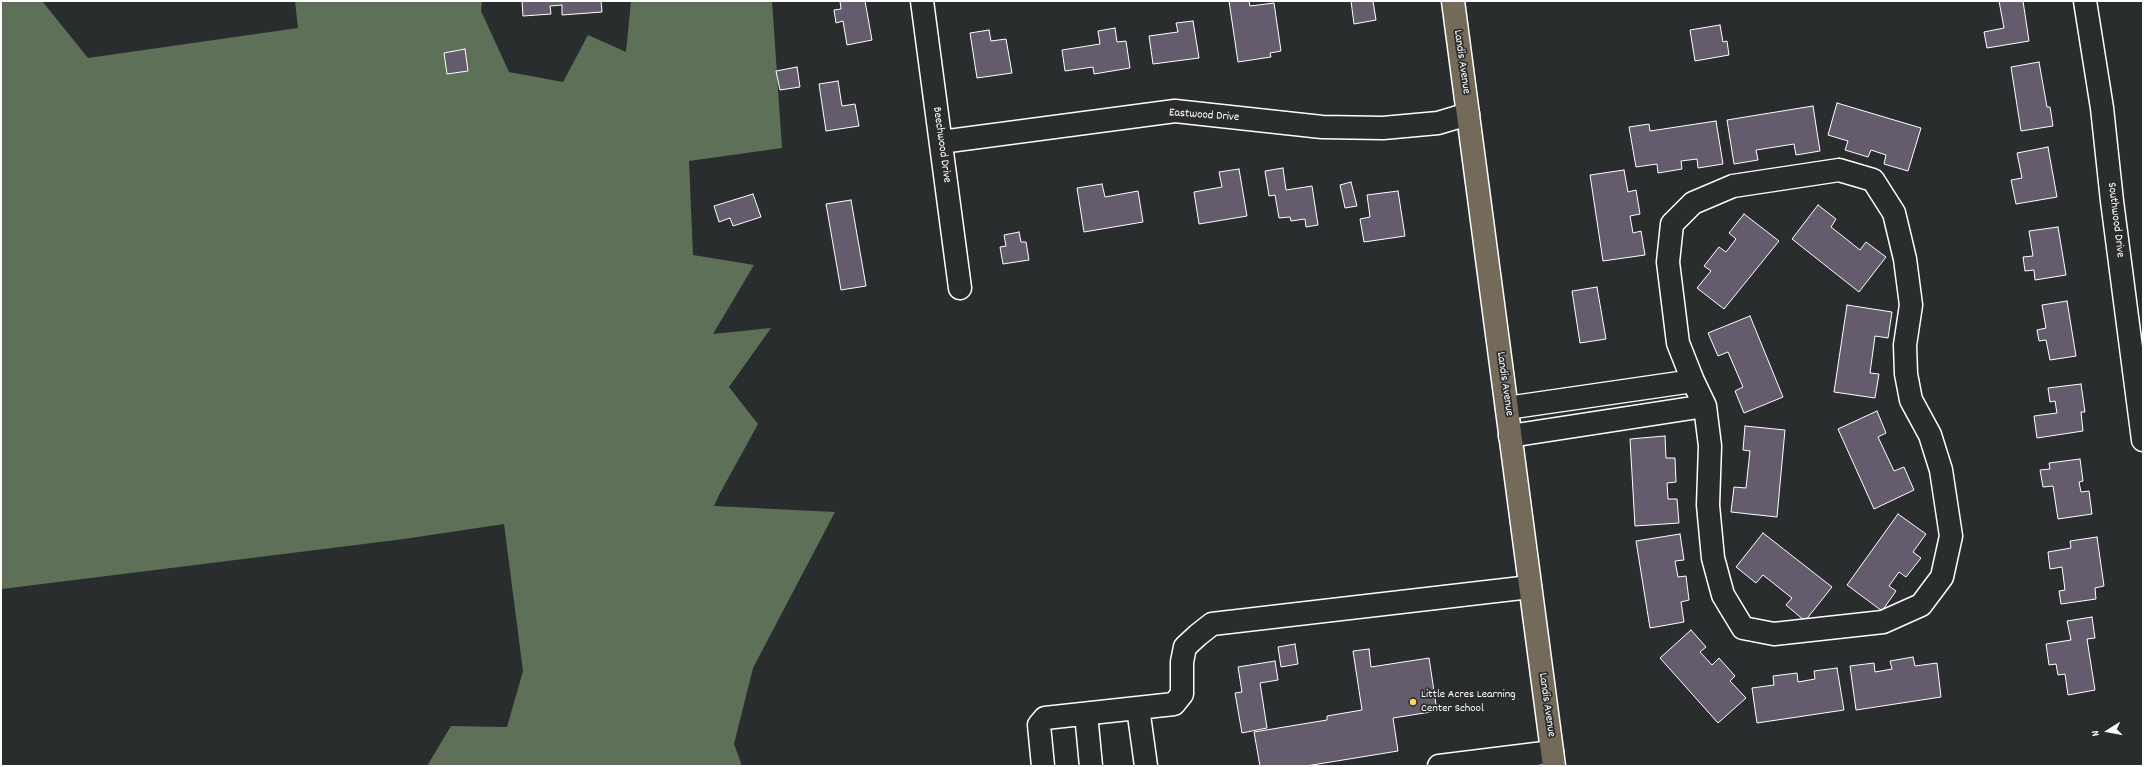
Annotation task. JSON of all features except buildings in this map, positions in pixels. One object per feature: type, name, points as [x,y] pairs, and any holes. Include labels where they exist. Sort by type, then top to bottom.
[{"type":"main road","name":"Landis Avenue","points":[[1453,1],[1553,759]]},
{"type":"street","name":"Beechwood Drive","points":[[922,1],[960,288]]},
{"type":"street","name":"Southwood Drive","points":[[2085,1],[2102,108],[2112,201],[2143,440]]},
{"type":"street","name":"Eastwood Drive","points":[[941,142],[1175,112],[1322,127],[1383,128],[1438,123],[1468,114]]},
{"type":"street","points":[[1839,170],[1873,180],[1894,213],[1905,259],[1912,305],[1905,345],[1906,374],[1911,400],[1930,435],[1941,470],[1951,536],[1942,577],[1921,605],[1883,622],[1774,634],[1743,628],[1723,595],[1713,558],[1708,505],[1710,446],[1705,406],[1693,381],[1678,343],[1673,306],[1668,262],[1672,224],[1693,203],[1733,186],[1839,170]]},
{"type":"street","points":[[1507,408],[1693,381]]},
{"type":"street","points":[[1510,436],[1705,406]]},
{"type":"street","points":[[1043,766],[1039,724],[1045,718],[1174,704],[1182,694],[1182,662],[1185,647],[1198,634],[1212,624],[1530,587]]},
{"type":"street","points":[[1138,708],[1146,766]]},
{"type":"street","points":[[1086,714],[1091,766]]},
{"type":"street","points":[[1439,766],[1553,759]]},
{"type":"green space","points":[[1,1],[42,1],[88,58],[298,28],[295,1],[482,1],[481,11],[509,72],[563,82],[588,35],[626,52],[631,1],[772,1],[782,148],[689,161],[693,255],[754,265],[713,334],[771,328],[729,387],[758,424],[714,506],[835,512],[753,668],[734,744],[742,766],[427,766],[451,726],[507,727],[523,671],[504,524],[404,539],[2,589]]},
{"type":"place","name":"Little Acres Learning Center School","points":[[1413,702]]}]
